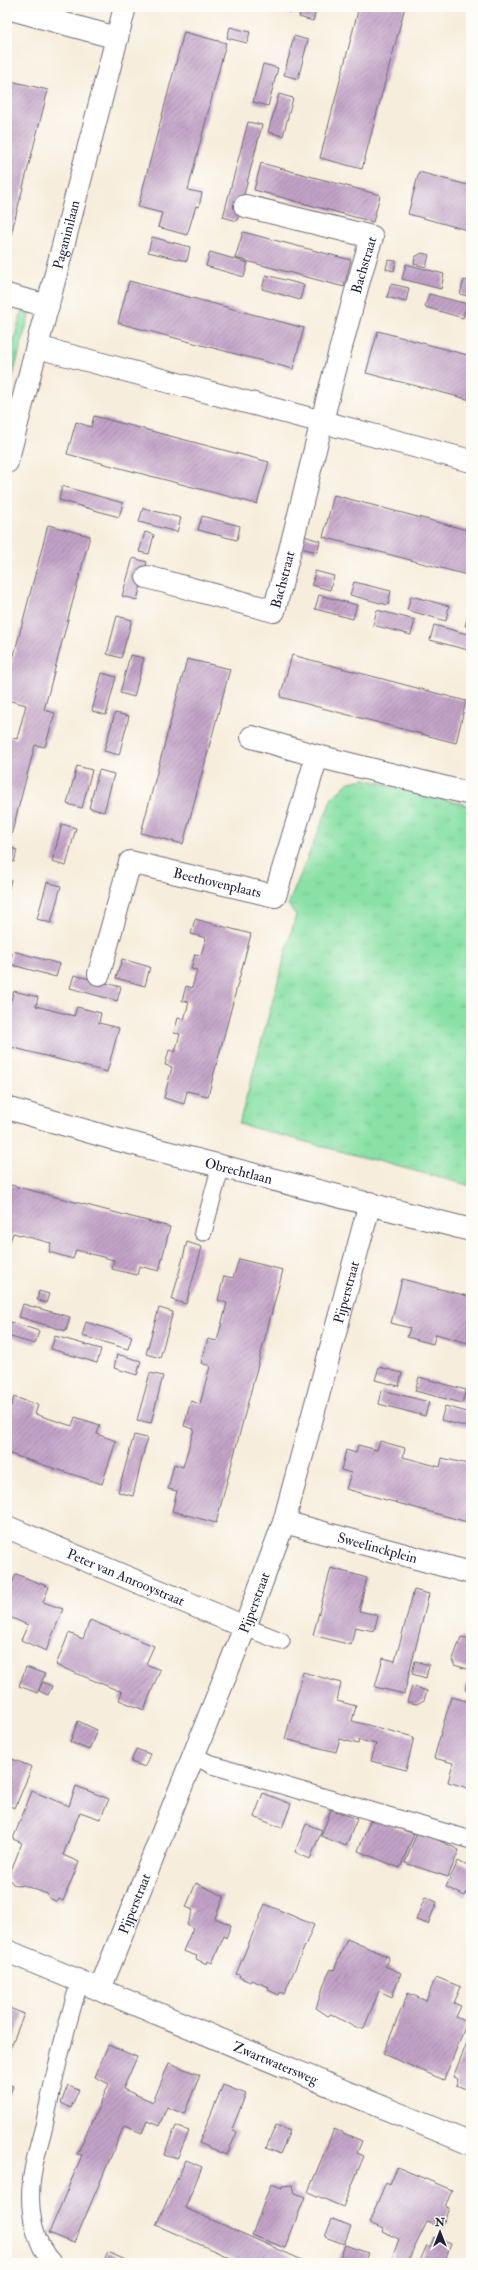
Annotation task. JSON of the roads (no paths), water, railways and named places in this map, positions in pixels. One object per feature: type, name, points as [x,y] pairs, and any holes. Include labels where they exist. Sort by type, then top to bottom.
[{"type":"street","name":"Paganinilaan","points":[[7,462],[126,7]]},
{"type":"street","points":[[7,8],[117,38]]},
{"type":"street","name":"Bachstraat","points":[[147,577],[274,611],[361,271],[372,237],[244,206]]},
{"type":"street","points":[[7,295],[48,306]]},
{"type":"street","points":[[37,347],[322,420],[471,461]]},
{"type":"street","points":[[252,738],[317,756],[471,794]]},
{"type":"street","name":"Beethovenplaats","points":[[100,974],[130,862],[275,896],[317,756]]},
{"type":"street","name":"Obrechtlaan","points":[[7,1108],[111,1138],[471,1230]]},
{"type":"street","name":"Pijperstraat","points":[[100,1989],[244,1627],[284,1522],[370,1204]]},
{"type":"street","name":"Sweelinckplein","points":[[284,1522],[471,1572]]},
{"type":"street","name":"Peter van Anrooystraat","points":[[7,1527],[244,1627]]},
{"type":"street","name":"Zwartwatersweg","points":[[7,1951],[471,2144]]},
{"type":"lane","points":[[203,1232],[221,1165]]},
{"type":"lane","points":[[244,1627],[281,1641]]},
{"type":"lane","points":[[193,1755],[212,1765],[471,1840]]},
{"type":"lane","points":[[53,2263],[43,2253],[36,2234],[33,2220],[31,2185],[63,2036],[80,1981]]}]
